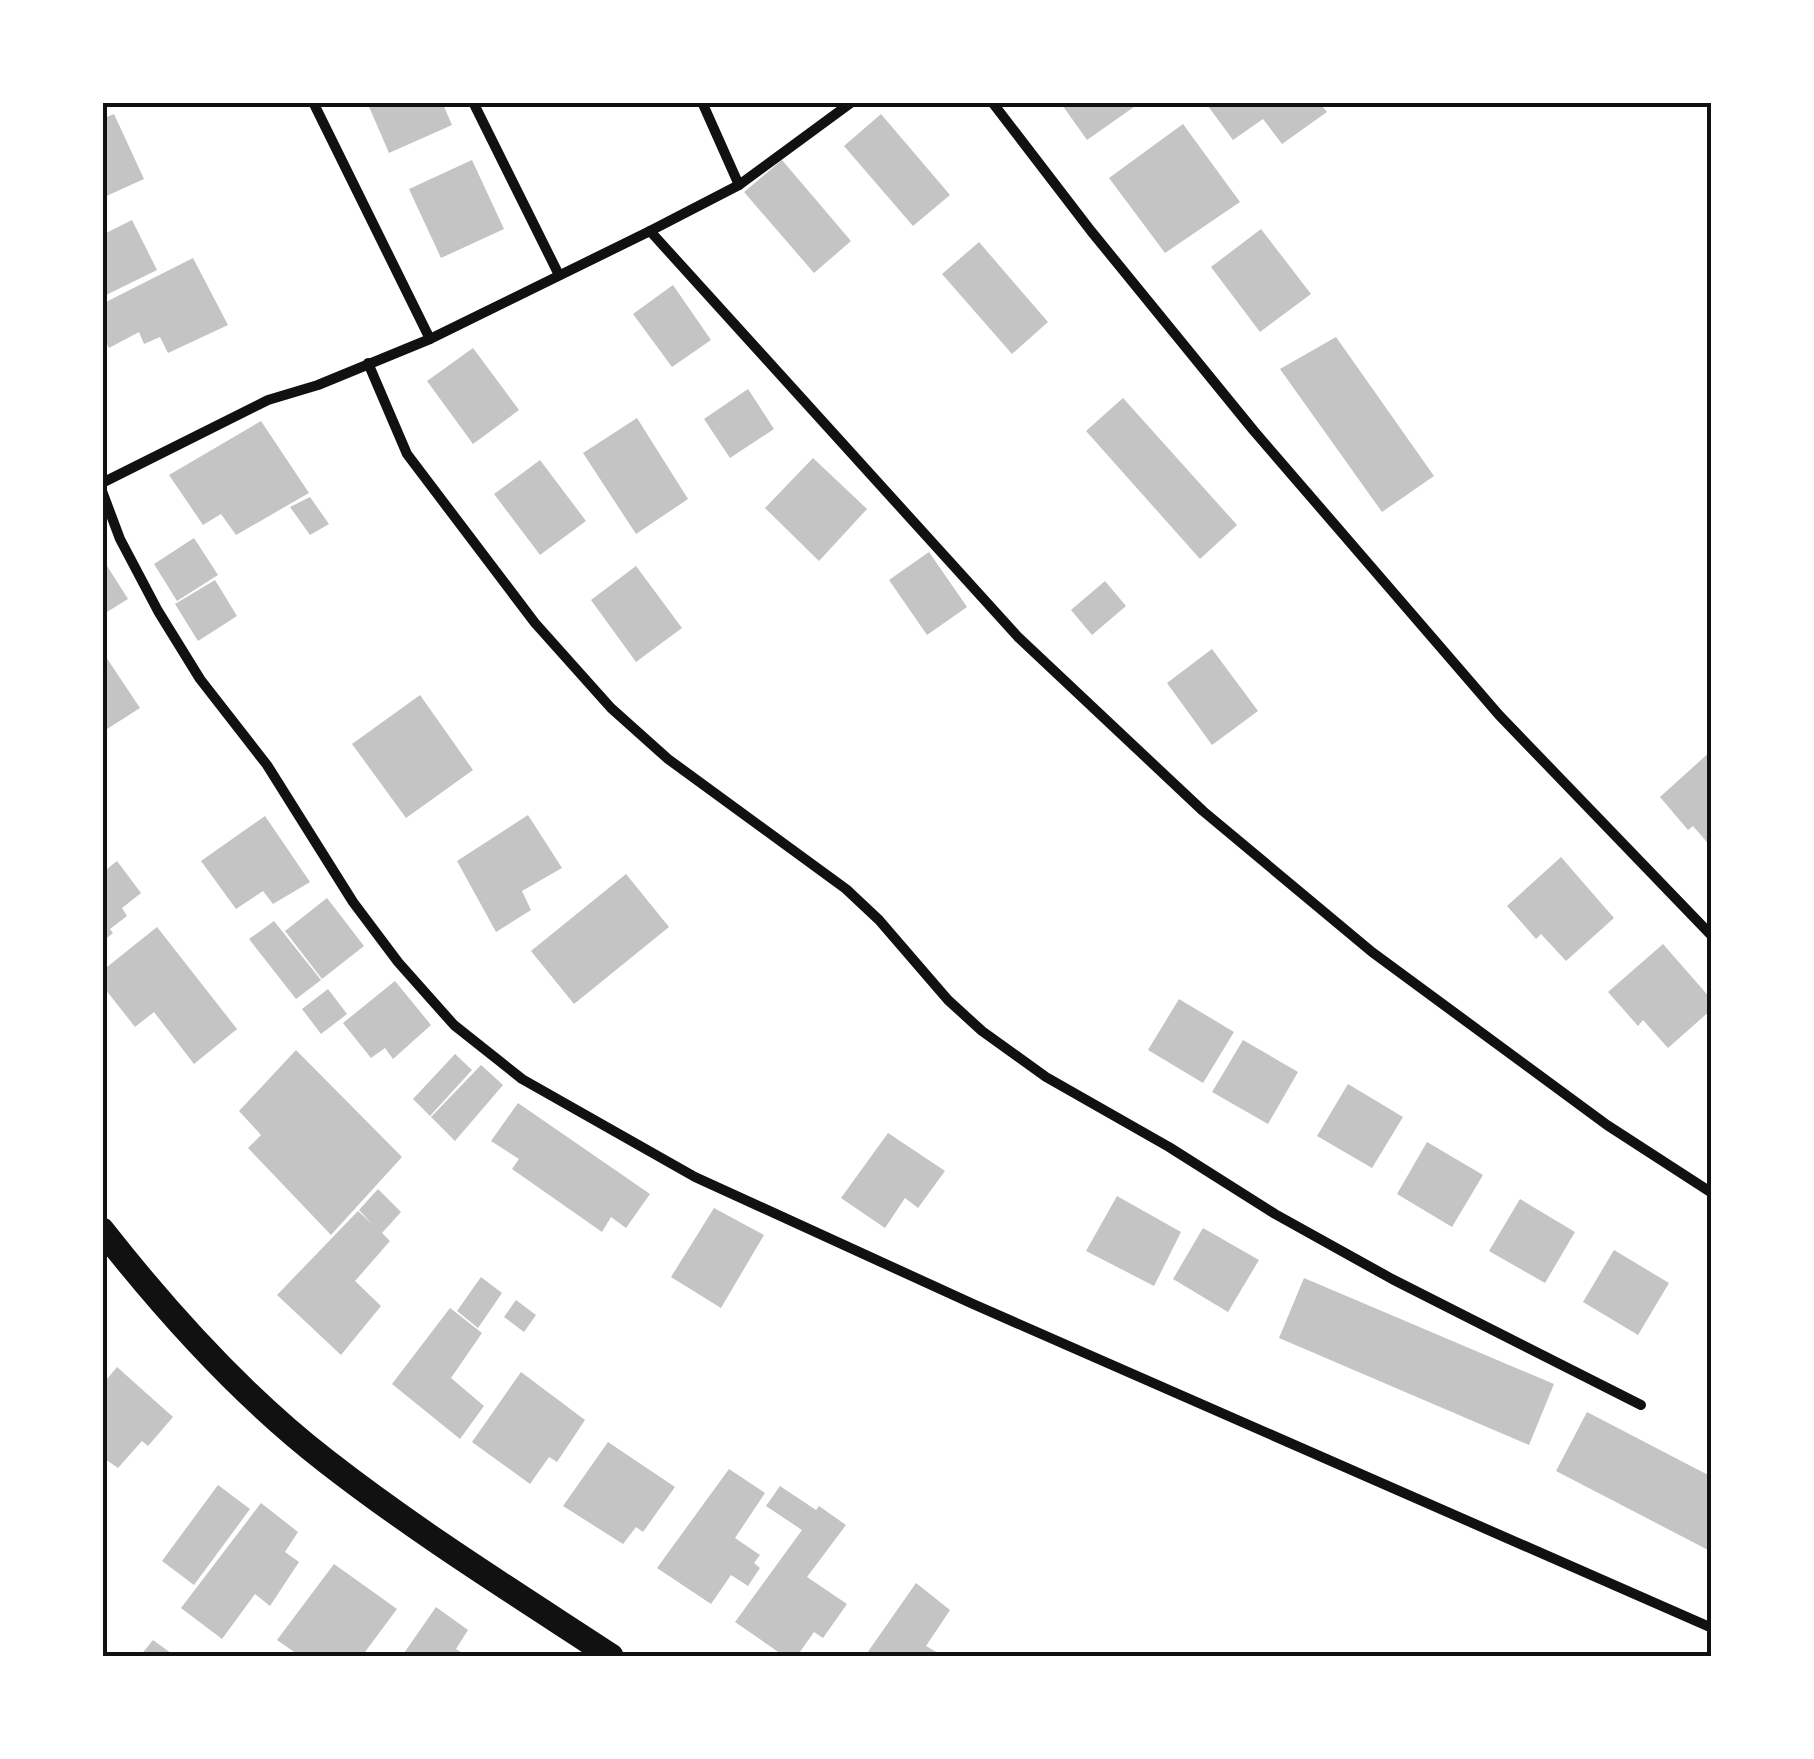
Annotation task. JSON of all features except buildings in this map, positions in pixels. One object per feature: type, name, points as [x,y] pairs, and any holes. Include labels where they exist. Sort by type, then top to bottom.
[{"type":"main road","points":[[102,1230],[192,1336],[324,1460],[611,1656]]},
{"type":"street","points":[[313,102],[430,339]]},
{"type":"street","points":[[474,102],[558,275]]},
{"type":"street","points":[[702,102],[739,184]]},
{"type":"street","points":[[102,483],[268,400],[318,385],[430,339],[650,231],[739,184],[852,102]]},
{"type":"street","points":[[992,102],[1254,431],[1499,715],[1712,936]]},
{"type":"street","points":[[650,231],[1018,637],[1203,811],[1372,952],[1607,1125],[1712,1193]]},
{"type":"street","points":[[368,364],[407,454],[534,623],[612,708],[668,760],[846,889],[948,1000],[982,1031],[1046,1078],[1170,1147],[1275,1214],[1392,1279],[1642,1405]]},
{"type":"street","points":[[102,491],[120,539],[158,611],[200,679],[267,764],[352,902],[454,1025],[522,1079],[694,1177],[973,1304],[1712,1628]]}]
